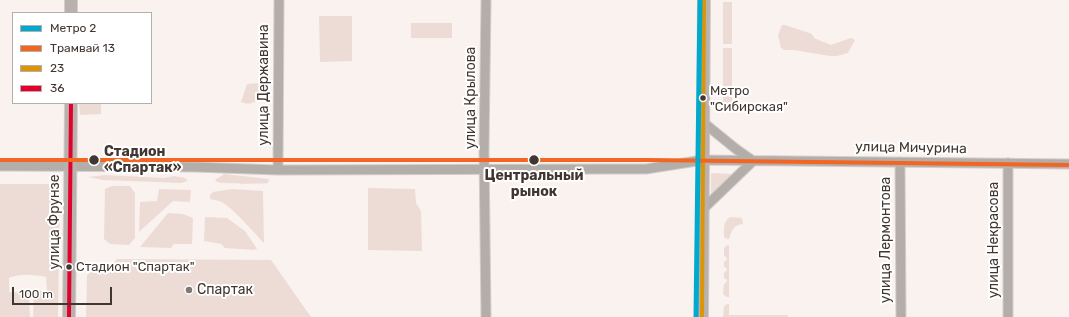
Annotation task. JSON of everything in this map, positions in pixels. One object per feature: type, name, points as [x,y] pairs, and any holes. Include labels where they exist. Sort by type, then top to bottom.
[{"type":"main road","points":[[71,0],[72,12]]},
{"type":"main road","points":[[702,317],[704,0]]},
{"type":"main road","name":"улица Фрунзе","points":[[69,317],[71,104]]},
{"type":"street","name":"улица Державина","points":[[278,170],[279,0]]},
{"type":"street","name":"улица Крылова","points":[[486,0],[484,170],[486,317]]},
{"type":"street","points":[[703,209],[753,161],[704,123]]},
{"type":"street","name":"улица Мичурина","points":[[0,166],[278,170],[484,170],[646,168],[703,160],[1069,164]]},
{"type":"street","name":"улица Лермонтова","points":[[900,162],[901,317]]},
{"type":"street","name":"улица Некрасова","points":[[1008,163],[1008,317]]},
{"type":"shaded area","points":[[723,2],[732,2],[732,44],[723,44]]},
{"type":"shaded area","points":[[319,16],[352,16],[352,61],[320,62]]},
{"type":"shaded area","points":[[411,23],[452,23],[452,38],[411,38]]},
{"type":"shaded area","points":[[782,25],[812,34],[814,38],[831,45],[851,38],[855,40],[848,53],[837,56],[784,50],[781,48],[778,35]]},
{"type":"shaded area","points":[[262,41],[266,44],[265,76],[263,78],[258,76],[258,44]]},
{"type":"shaded area","points":[[723,48],[732,48],[732,92],[723,92]]},
{"type":"shaded area","points":[[261,83],[266,89],[265,97],[263,99],[250,103],[241,102],[247,84]]},
{"type":"shaded area","points":[[723,95],[732,95],[732,110],[726,110],[723,104]]},
{"type":"shaded area","points":[[79,104],[101,104],[101,114],[80,115]]},
{"type":"shaded area","points":[[711,173],[732,174],[711,195]]},
{"type":"shaded area","points":[[224,174],[269,179],[268,183],[259,184],[227,183],[218,182],[215,180]]},
{"type":"shaded area","points":[[105,175],[164,178],[174,176],[185,178],[188,181],[181,183],[103,180],[88,177]]},
{"type":"shaded area","points":[[0,184],[60,184],[58,317],[33,317],[34,291],[47,291],[46,277],[18,275],[9,278],[9,292],[29,293],[30,317],[0,317]]},
{"type":"shaded area","points":[[112,186],[130,186],[135,193],[135,238],[129,245],[110,244],[104,239],[105,189]]},
{"type":"shaded area","points":[[368,188],[415,189],[416,203],[421,211],[422,251],[368,250]]},
{"type":"shaded area","points":[[159,189],[191,190],[190,202],[173,201],[139,232],[140,202],[157,201]]},
{"type":"shaded area","points":[[232,189],[263,191],[264,243],[224,203],[210,199],[210,195],[213,192]]},
{"type":"shaded area","points":[[168,213],[183,214],[193,218],[192,244],[174,244],[171,248],[140,247]]},
{"type":"shaded area","points":[[205,217],[227,218],[245,231],[257,249],[225,248],[221,244],[204,241]]},
{"type":"shaded area","points":[[730,217],[742,218],[743,224],[735,227],[729,239],[727,239],[724,237],[724,226]]},
{"type":"shaded area","points":[[729,245],[729,297],[723,294],[724,284],[727,280],[724,278],[724,273],[727,270],[724,267],[724,262],[727,260],[724,256],[724,248]]},
{"type":"shaded area","name":"Спартак","points":[[117,259],[271,260],[311,317],[86,317],[87,275],[91,272],[106,272]]},
{"type":"shaded area","points":[[729,304],[729,315],[788,315],[788,317],[723,317],[724,306]]},
{"type":"metro line","name":"2","points":[[696,317],[700,0]]},
{"type":"tram line","name":"13","points":[[0,160],[647,160],[1069,165]]},
{"type":"transit line","name":"23","points":[[702,317],[704,0]]},
{"type":"transit line","name":"36","points":[[69,317],[71,104]]},
{"type":"place","name":"Метро \"Сибирская\"","points":[[703,98]]},
{"type":"place","name":"Стадион «Спартак»","points":[[94,160]]},
{"type":"place","name":"Центральный рынок","points":[[534,160]]},
{"type":"place","name":"Стадион \"Спартак\"","points":[[69,267]]},
{"type":"place","name":"Спартак","points":[[189,290]]}]
